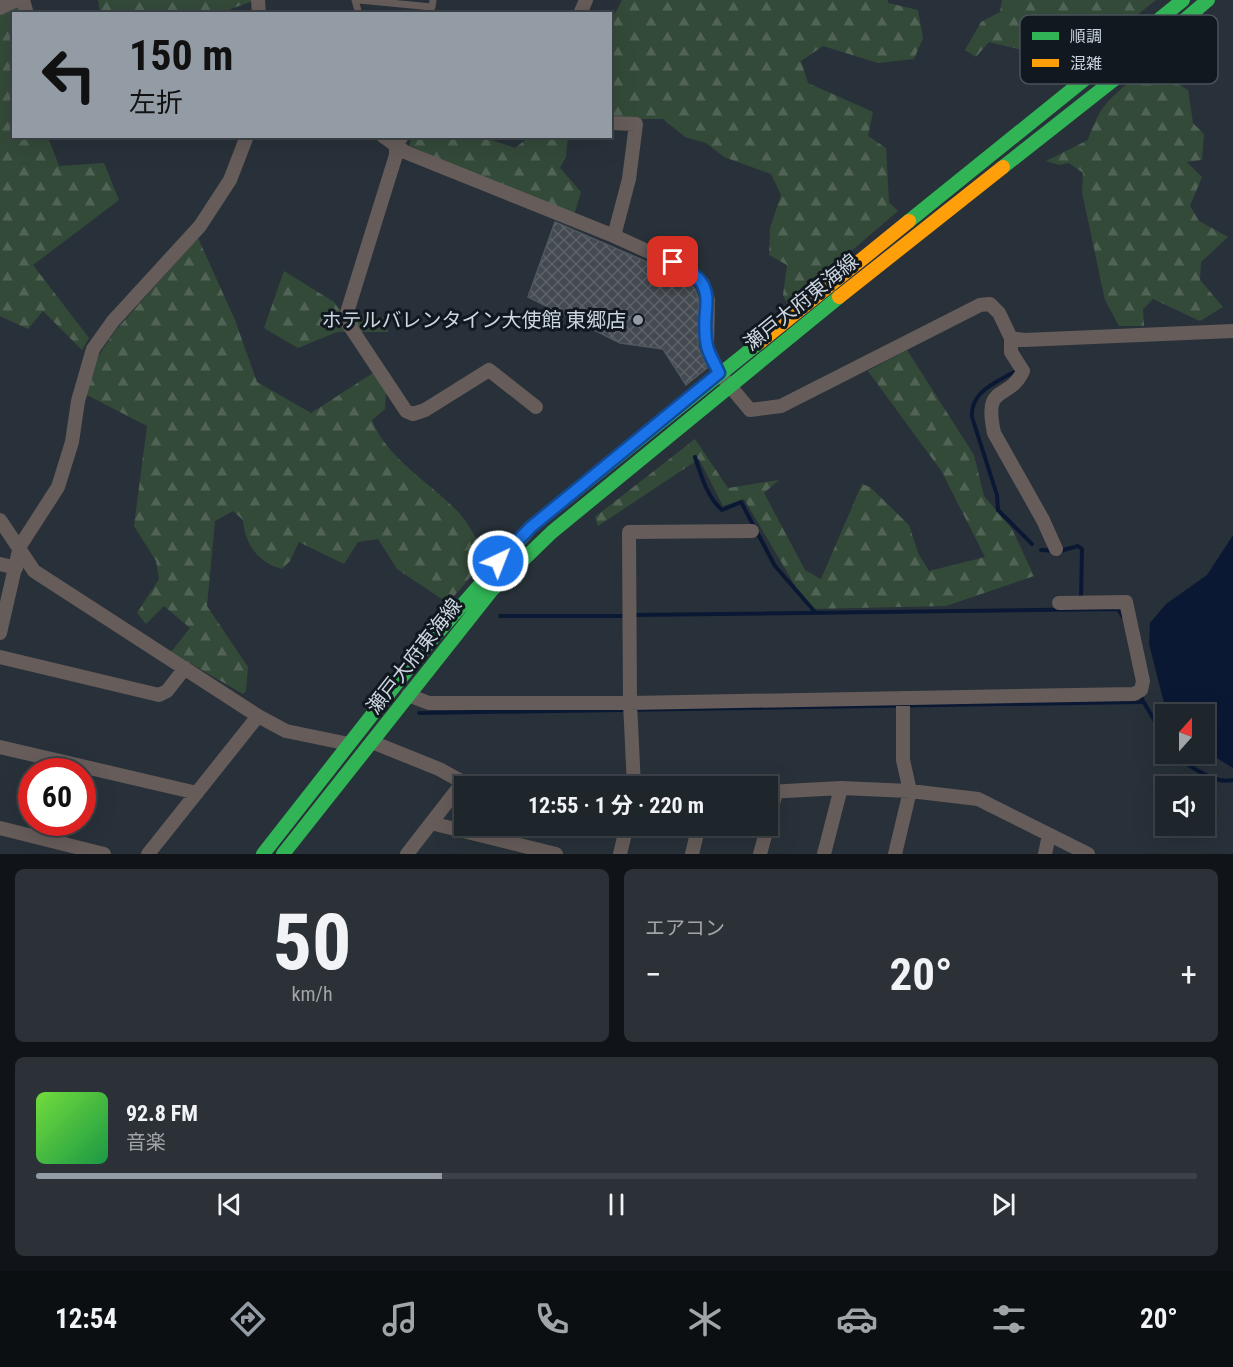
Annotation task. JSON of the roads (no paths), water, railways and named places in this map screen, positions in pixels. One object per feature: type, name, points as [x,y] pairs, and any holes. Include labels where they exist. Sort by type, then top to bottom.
[{"type":"main road","name":"瀬戸大府東海線","points":[[1164,15],[1183,0]]},
{"type":"main road","name":"瀬戸大府東海線","points":[[1190,15],[1208,0]]},
{"type":"main road","name":"瀬戸大府東海線","points":[[263,854],[482,578],[531,527],[1079,84]]},
{"type":"main road","name":"瀬戸大府東海線","points":[[283,854],[492,590],[552,532],[728,386],[1108,84]]},
{"type":"street","points":[[0,8],[17,0]]},
{"type":"street","points":[[612,123],[636,124],[629,179],[614,236]]},
{"type":"street","points":[[0,633],[20,546],[58,487],[72,442],[78,401],[93,349],[113,321],[200,226],[230,180],[246,138]]},
{"type":"street","points":[[536,408],[489,370],[425,410],[413,414],[406,411],[345,319],[399,141],[689,270],[703,284],[708,300],[707,347],[719,373],[750,410],[781,406],[980,305],[990,304],[999,313],[1011,338],[1011,351],[1023,371],[1019,380],[995,398],[989,406],[994,433],[1043,520],[1056,549]]},
{"type":"street","points":[[1011,338],[1233,331]]},
{"type":"street","points":[[0,520],[20,546],[34,571],[258,716],[286,731],[349,744]]},
{"type":"street","points":[[634,776],[630,703],[629,532],[752,531]]},
{"type":"street","points":[[0,564],[16,568]]},
{"type":"street","points":[[408,695],[429,703],[630,703],[1134,694],[1141,690],[1143,681],[1126,602],[1059,603]]},
{"type":"street","points":[[0,657],[159,695],[167,691],[185,668]]},
{"type":"street","points":[[903,698],[903,760],[910,791],[895,852],[910,854]]},
{"type":"street","points":[[148,854],[258,716]]},
{"type":"street","points":[[372,742],[454,777]]},
{"type":"street","points":[[0,747],[197,793]]},
{"type":"street","points":[[824,854],[841,788]]},
{"type":"street","points":[[778,792],[841,788],[910,791],[978,799],[1088,854]]},
{"type":"street","points":[[407,854],[454,797]]},
{"type":"street","points":[[431,823],[556,854]]},
{"type":"street","points":[[0,828],[104,854]]},
{"type":"street","points":[[1045,854],[1049,835]]},
{"type":"street","points":[[621,854],[625,836]]},
{"type":"street","points":[[692,854],[696,836]]},
{"type":"street","points":[[760,854],[765,836]]},
{"type":"lane","points":[[357,0],[432,7],[434,0]]},
{"type":"water","points":[[1233,535],[1233,768],[1215,757],[1215,704],[1165,704],[1149,644],[1150,623],[1166,604],[1207,575]]},
{"type":"waterway","points":[[1014,372],[992,384],[979,395],[972,408],[972,417],[997,495],[998,510],[1032,544]]},
{"type":"waterway","points":[[695,457],[712,499],[722,510],[741,502],[775,566],[815,612]]},
{"type":"waterway","points":[[1041,550],[1060,551],[1078,546],[1082,549],[1081,600]]},
{"type":"waterway","points":[[634,615],[1118,609],[1123,617]]},
{"type":"waterway","points":[[500,616],[626,616]]},
{"type":"waterway","points":[[1139,694],[1155,721]]},
{"type":"waterway","points":[[419,713],[1141,702]]},
{"type":"waterway","points":[[1188,764],[1218,780],[1233,780]]},
{"type":"place","name":"ホテルバレンタイン大使館 東郷店","points":[[638,320]]}]
